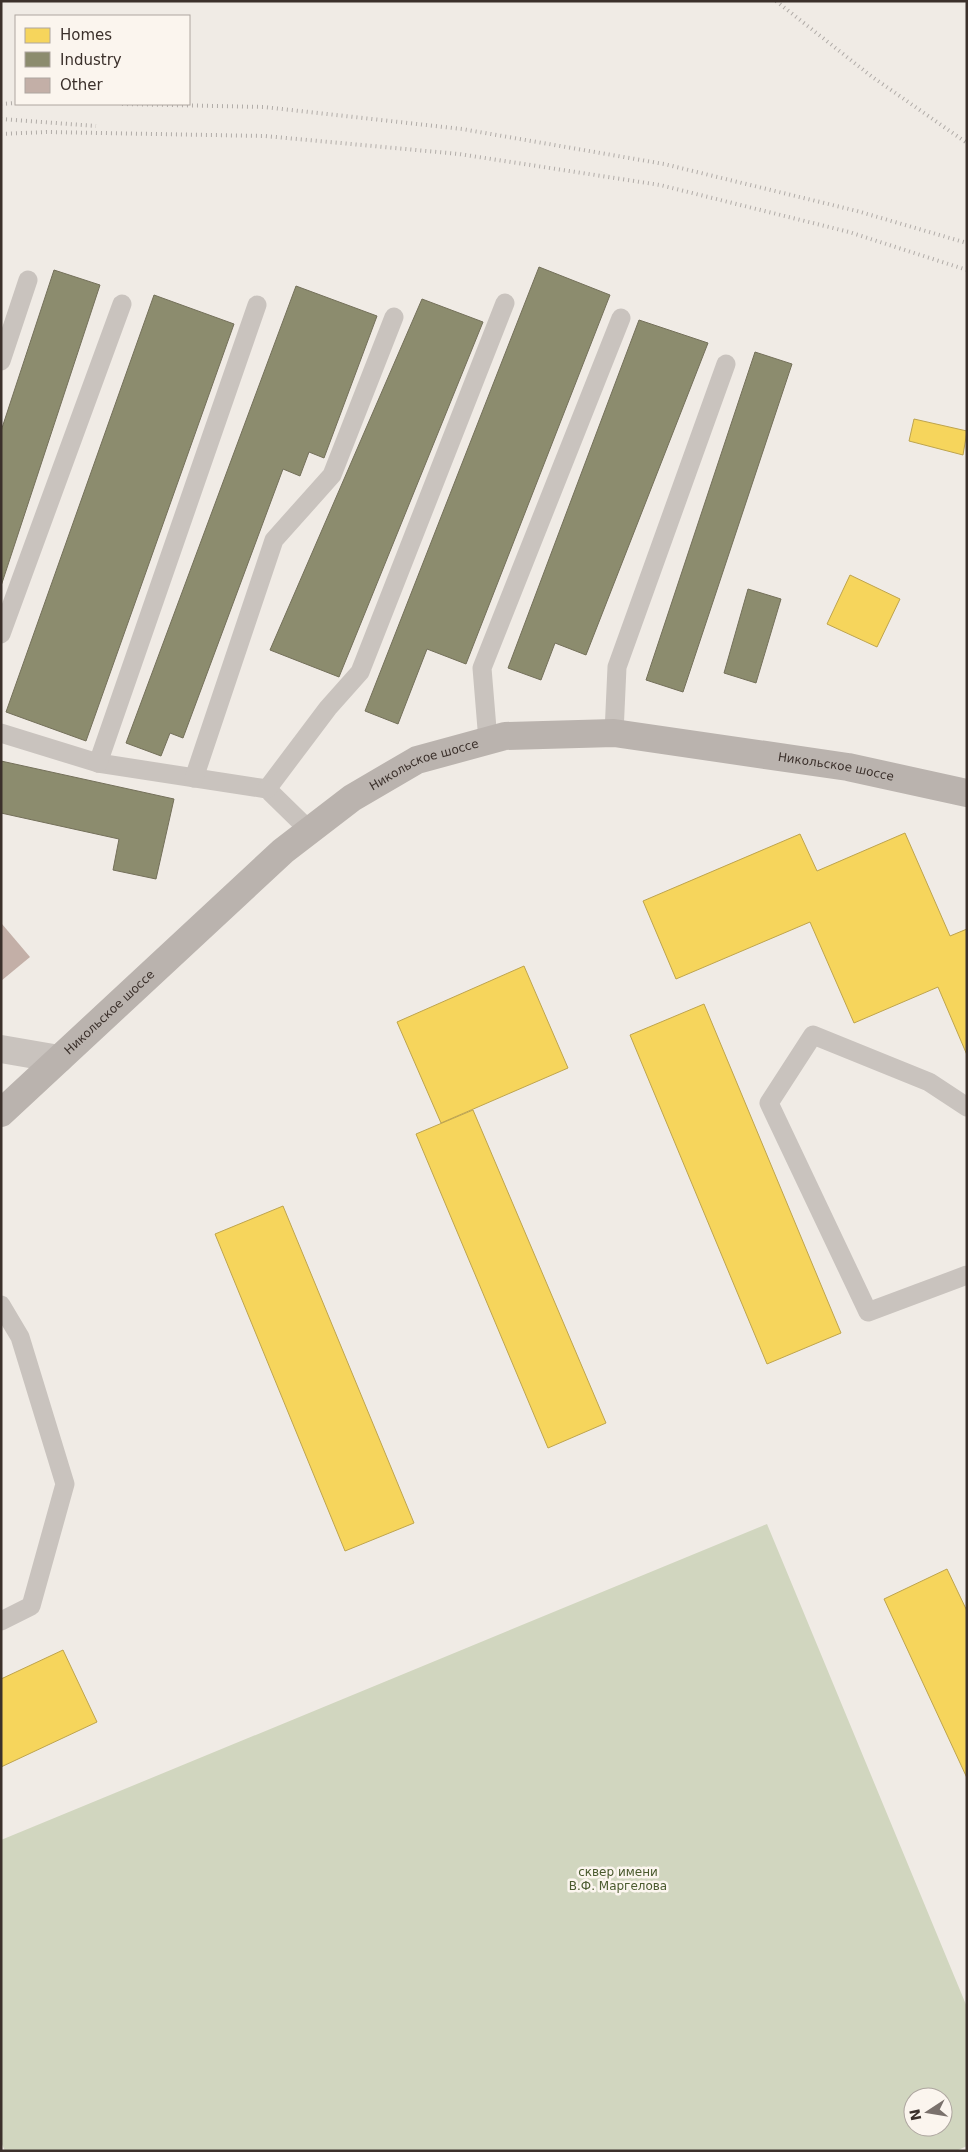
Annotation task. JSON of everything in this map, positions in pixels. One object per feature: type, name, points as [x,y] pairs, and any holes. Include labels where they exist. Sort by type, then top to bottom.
[{"type":"street","name":"Никольское шоссе","points":[[1,1113],[283,851],[352,798],[416,760],[505,736],[614,734],[848,767],[967,794]]},
{"type":"street","points":[[1,1049],[59,1059]]},
{"type":"lane","points":[[1,361],[28,280]]},
{"type":"lane","points":[[267,789],[328,708],[360,672],[505,303]]},
{"type":"lane","points":[[1,634],[122,304]]},
{"type":"lane","points":[[98,763],[257,305]]},
{"type":"lane","points":[[194,778],[274,540],[332,475],[394,317]]},
{"type":"lane","points":[[488,741],[482,668],[621,318]]},
{"type":"lane","points":[[614,734],[617,667],[726,364]]},
{"type":"lane","points":[[1,733],[98,763],[267,789],[310,830]]},
{"type":"lane","points":[[967,1107],[928,1082],[813,1035],[769,1103],[868,1312],[967,1275]]},
{"type":"lane","points":[[1,1305],[20,1336],[65,1484],[31,1606],[1,1621]]},
{"type":"green space","name":"сквер имени В.Ф. Маргелова","points":[[767,1524],[967,2007],[967,2146],[956,2151],[5,2151],[1,2142],[1,1840]]},
{"type":"building: Homes","points":[[914,419],[967,431],[963,455],[909,441]]},
{"type":"building: Homes","points":[[850,575],[900,599],[877,647],[827,624]]},
{"type":"building: Homes","points":[[905,833],[950,936],[967,929],[967,1055],[938,987],[854,1023],[810,922],[676,979],[643,901],[800,834],[817,871]]},
{"type":"building: Homes","points":[[524,966],[568,1068],[441,1123],[397,1022]]},
{"type":"building: Homes","points":[[704,1004],[841,1333],[767,1364],[630,1035]]},
{"type":"building: Homes","points":[[473,1110],[606,1423],[548,1448],[416,1134]]},
{"type":"building: Homes","points":[[283,1206],[414,1523],[345,1551],[215,1234]]},
{"type":"building: Homes","points":[[947,1569],[967,1611],[967,1778],[884,1599]]},
{"type":"building: Homes","points":[[63,1650],[97,1722],[1,1767],[1,1679]]},
{"type":"building: Industry","points":[[539,267],[610,295],[466,664],[427,649],[398,724],[365,711]]},
{"type":"building: Industry","points":[[54,270],[100,285],[1,586],[1,431]]},
{"type":"building: Industry","points":[[296,286],[377,316],[324,458],[309,452],[300,476],[283,469],[183,738],[170,733],[161,756],[126,743]]},
{"type":"building: Industry","points":[[154,295],[234,324],[86,741],[6,712]]},
{"type":"building: Industry","points":[[422,299],[483,322],[339,677],[270,650]]},
{"type":"building: Industry","points":[[639,320],[708,343],[586,655],[555,643],[541,680],[508,668]]},
{"type":"building: Industry","points":[[755,352],[792,364],[683,692],[646,680]]},
{"type":"building: Industry","points":[[748,589],[781,599],[756,683],[724,673]]},
{"type":"building: Industry","points":[[1,761],[174,799],[156,879],[113,870],[119,839],[1,813]]},
{"type":"building: Other","points":[[1,925],[30,957],[1,981]]},
{"type":"railway","points":[[776,1],[871,76],[967,143]]},
{"type":"railway","points":[[1,104],[15,103]]},
{"type":"railway","points":[[169,105],[264,107],[462,129],[664,164],[857,211],[967,243]]},
{"type":"railway","points":[[1,119],[96,126]]},
{"type":"railway","points":[[1,134],[46,132],[265,136],[459,154],[660,185],[849,232],[967,270]]}]
